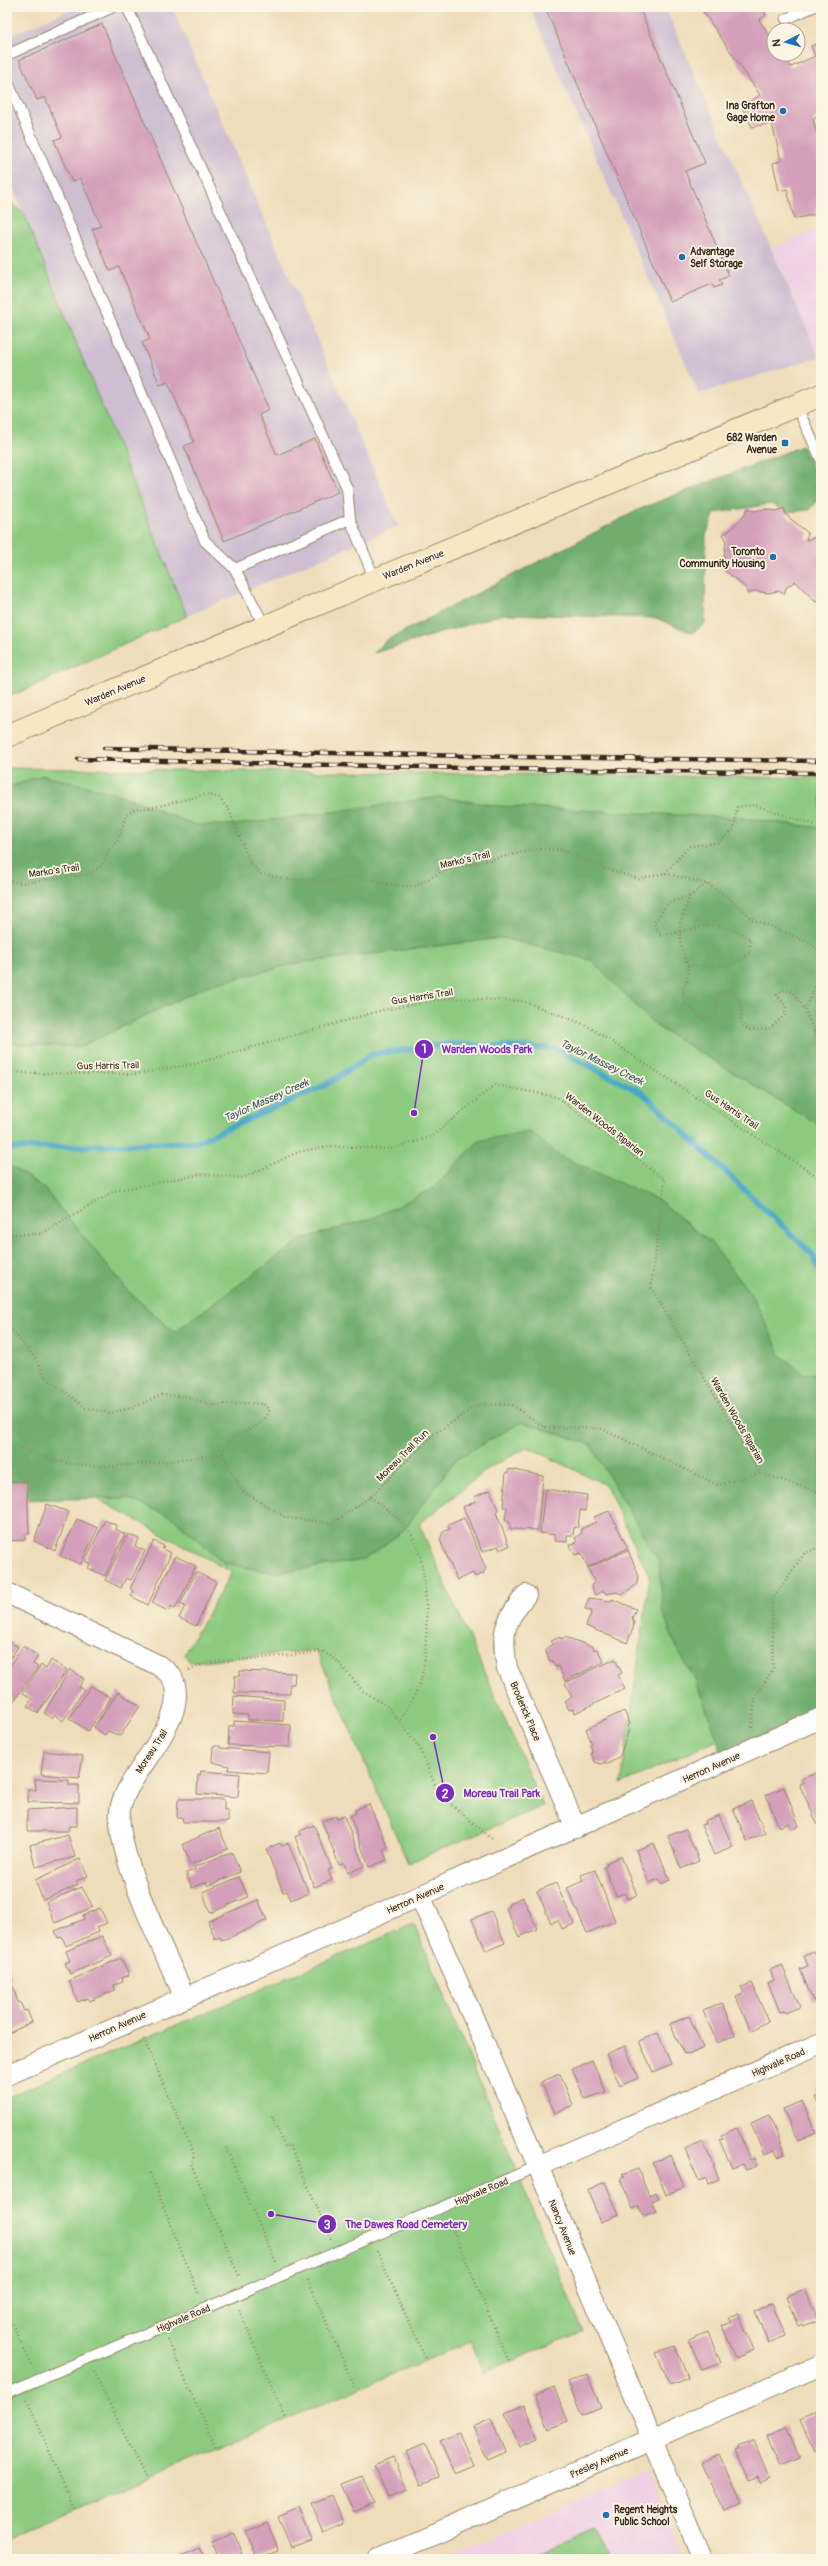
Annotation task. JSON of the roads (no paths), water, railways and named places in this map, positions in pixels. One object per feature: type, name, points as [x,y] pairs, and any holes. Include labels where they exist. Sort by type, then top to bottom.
[{"type":"main road","name":"Warden Avenue","points":[[7,736],[374,580],[796,404],[821,395]]},
{"type":"street","name":"Moreau Trail","points":[[7,1593],[158,1665],[172,1677],[176,1700],[170,1719],[153,1750],[130,1782],[120,1806],[119,1829],[125,1856],[184,1996]]},
{"type":"street","name":"Broderick Place","points":[[526,1595],[510,1615],[503,1640],[507,1668],[576,1828]]},
{"type":"street","name":"Herron Avenue","points":[[7,2075],[184,1996],[576,1828],[821,1718]]},
{"type":"street","name":"Nancy Avenue","points":[[420,1896],[538,2166],[702,2559]]},
{"type":"street","name":"Highvale Road","points":[[538,2166],[821,2043]]},
{"type":"street","name":"Presley Avenue","points":[[378,2559],[821,2365]]},
{"type":"lane","points":[[7,56],[113,7]]},
{"type":"lane","points":[[127,7],[347,488],[350,519],[374,580]]},
{"type":"lane","points":[[786,19],[813,7]]},
{"type":"lane","points":[[7,80],[205,541],[235,569],[265,627]]},
{"type":"lane","points":[[796,404],[821,459]]},
{"type":"lane","points":[[235,569],[350,519]]},
{"type":"lane","name":"Highvale Road","points":[[7,2393],[538,2166]]},
{"type":"waterway","name":"Taylor Massey Creek","points":[[7,1149],[196,1142],[324,1086],[373,1054],[450,1044],[557,1049],[644,1094],[813,1255],[821,1274]]},
{"type":"railway","points":[[104,748],[519,757],[821,761]]},
{"type":"railway","points":[[78,759],[507,769],[821,773]]},
{"type":"place","name":"Ina Grafton Gage Home","points":[[783,111]]},
{"type":"place","name":"Advantage Self Storage","points":[[682,257]]},
{"type":"place","name":"682 Warden Avenue","points":[[785,443]]},
{"type":"place","name":"Toronto Community Housing","points":[[773,557]]},
{"type":"place","name":"Warden Woods Park","points":[[414,1113]]},
{"type":"place","name":"Moreau Trail Park","points":[[433,1737]]},
{"type":"place","name":"The Dawes Road Cemetery","points":[[271,2214]]},
{"type":"place","name":"Regent Heights Public School","points":[[606,2515]]}]
